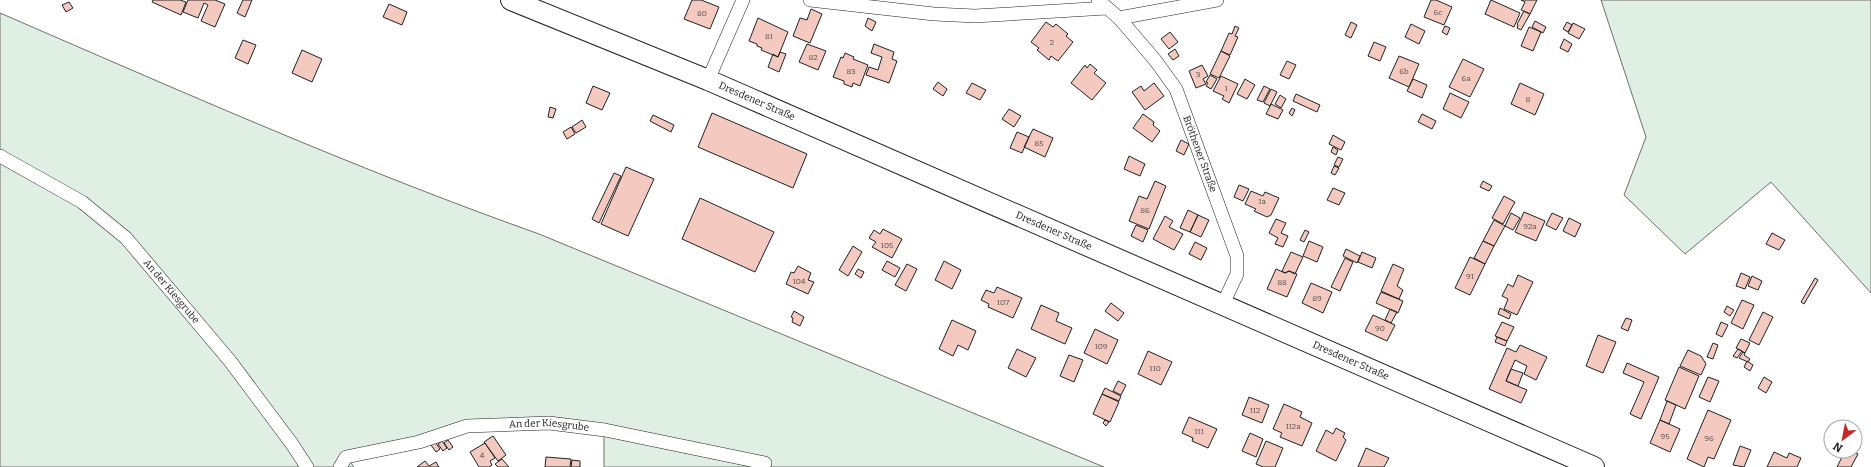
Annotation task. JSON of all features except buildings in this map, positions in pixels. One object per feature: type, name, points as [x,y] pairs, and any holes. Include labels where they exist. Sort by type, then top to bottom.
[{"type":"main road","name":"Dresdener Straße","points":[[511,0],[708,80],[1594,467]]},
{"type":"street","points":[[708,80],[743,0]]},
{"type":"street","name":"Bröthener Straße","points":[[810,0],[934,14],[974,16],[1102,4],[1119,18],[1156,60],[1176,89],[1238,256],[1237,274],[1223,304]]},
{"type":"street","points":[[1119,18],[1217,0]]},
{"type":"street","name":"An der Kiesgrube","points":[[0,156],[82,202],[126,238],[230,361],[292,444],[307,467]]},
{"type":"street","name":"An der Kiesgrube","points":[[340,467],[346,458],[419,442],[467,426],[549,423],[604,430],[764,464]]},
{"type":"green space","points":[[1601,0],[1871,0],[1871,293],[1771,182],[1685,254],[1624,195],[1646,137]]},
{"type":"green space","points":[[0,13],[335,156],[539,234],[1104,467],[604,467],[604,430],[467,426],[347,458],[354,467],[0,467]]}]
